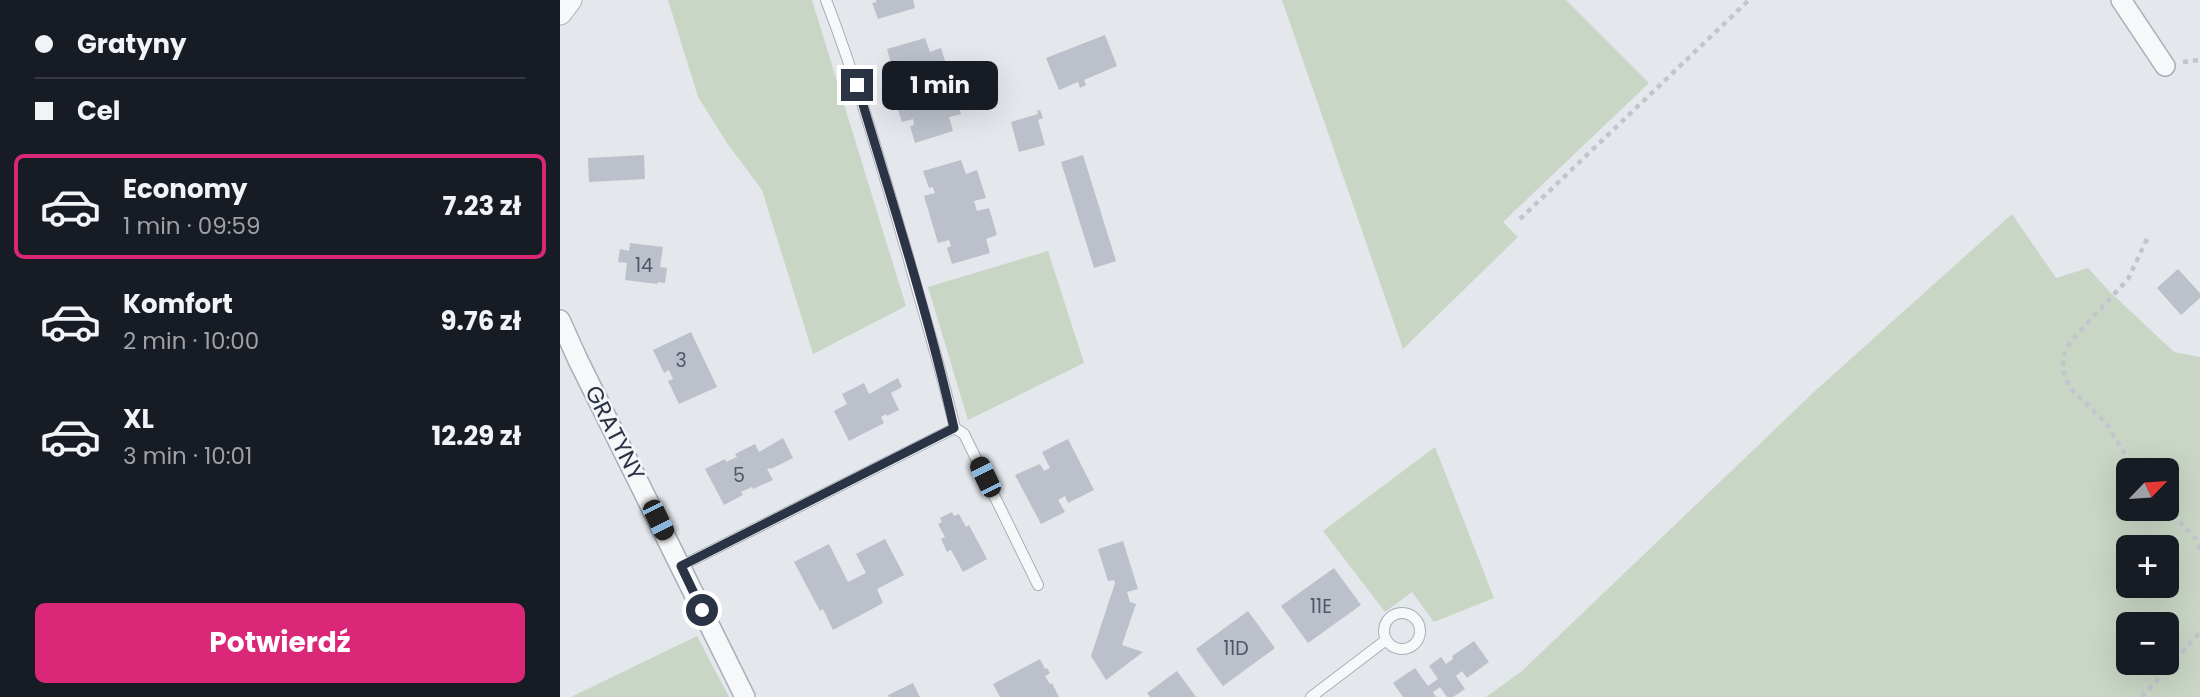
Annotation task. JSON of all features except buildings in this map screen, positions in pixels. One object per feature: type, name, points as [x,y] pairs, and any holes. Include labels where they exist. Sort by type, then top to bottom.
[{"type":"street","points":[[560,13],[570,0]]},
{"type":"street","points":[[2121,0],[2165,66]]},
{"type":"street","name":"GRATYNY","points":[[560,320],[745,697]]},
{"type":"lane","points":[[826,0],[849,61],[886,180],[946,389],[954,428],[964,434],[1038,585]]},
{"type":"lane","points":[[681,566],[954,428]]},
{"type":"lane","points":[[1311,697],[1386,640]]},
{"type":"path","points":[[1520,219],[1749,0]]},
{"type":"path","points":[[2127,458],[2107,424],[2070,388],[2064,374],[2063,356],[2071,341],[2129,279],[2147,239]]},
{"type":"path","points":[[2179,521],[2195,538],[2200,550]]},
{"type":"path","points":[[2141,697],[2200,632]]},
{"type":"green space","points":[[668,0],[812,0],[906,306],[813,354],[762,190],[727,143],[698,97]]},
{"type":"green space","points":[[1282,0],[1566,0],[1649,83],[1503,222],[1518,237],[1403,349]]},
{"type":"green space","points":[[2012,214],[2056,278],[2088,268],[2174,352],[2200,357],[2200,697],[1486,697],[1522,671],[1815,391]]},
{"type":"green space","points":[[1048,251],[1084,363],[968,420],[928,287]]},
{"type":"green space","points":[[1435,447],[1494,598],[1434,622],[1412,592],[1385,612],[1323,531]]},
{"type":"green space","points":[[697,636],[729,697],[571,697]]},
{"type":"route","points":[[702,610],[681,566],[954,428],[946,389],[857,85]]}]
